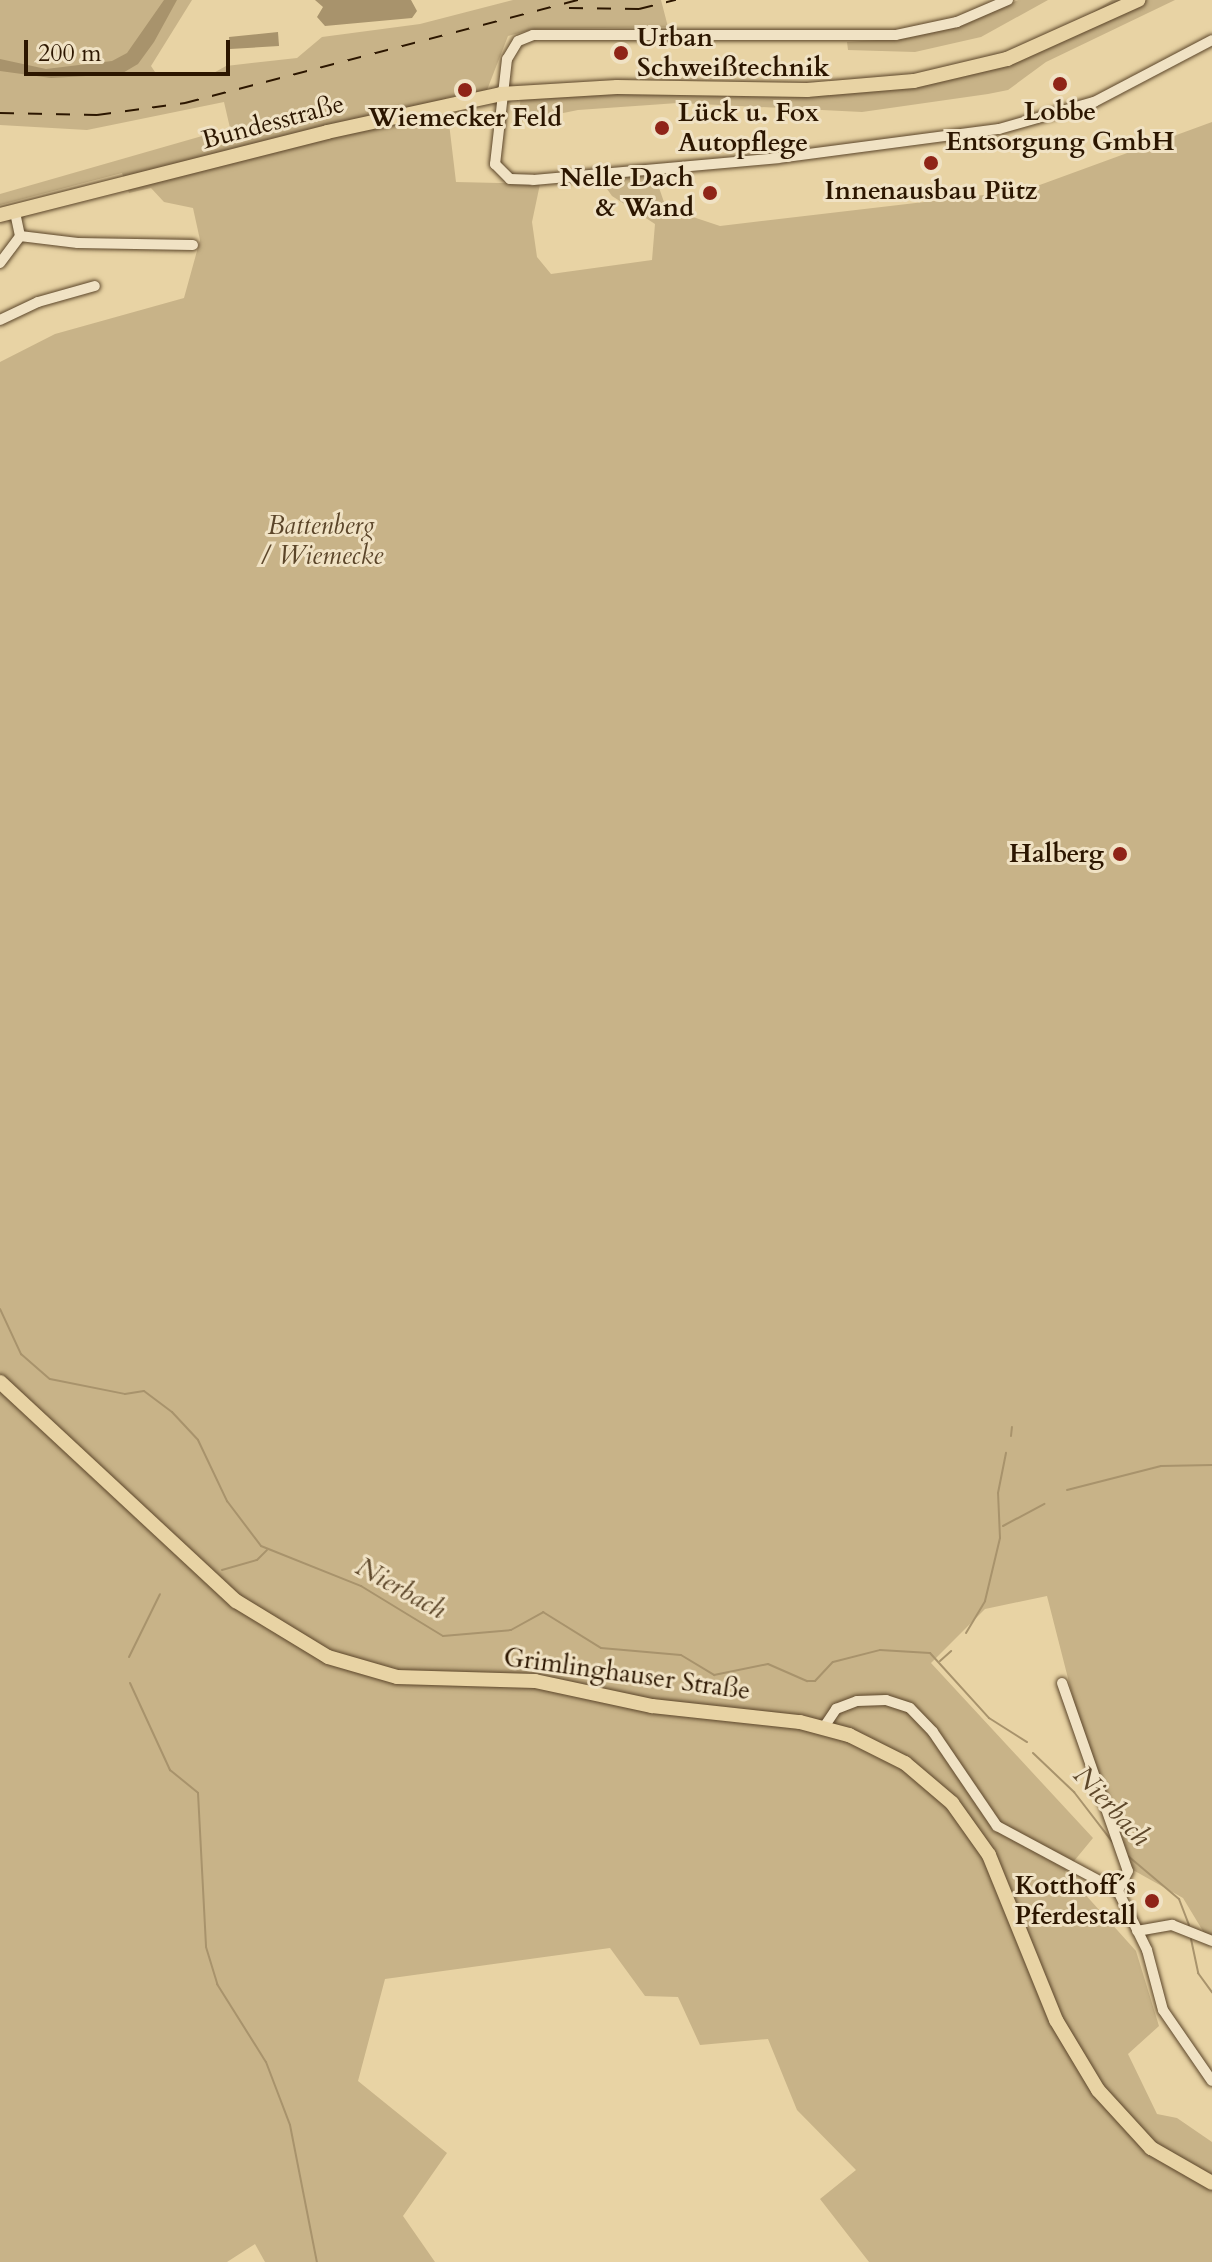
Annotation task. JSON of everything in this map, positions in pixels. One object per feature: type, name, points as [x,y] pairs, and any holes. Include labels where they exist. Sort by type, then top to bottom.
[{"type":"main road","name":"Bundesstraße","points":[[7,213],[124,187],[327,132],[501,94],[617,87],[807,90],[914,81],[1007,59],[1138,0]]},
{"type":"main road","name":"Grimlinghauser Straße","points":[[0,1382],[236,1601],[328,1657],[397,1677],[535,1681],[652,1706],[824,1727],[896,1757],[964,1817],[995,1866],[1045,1997],[1091,2080],[1151,2148],[1212,2183]]},
{"type":"street","points":[[1008,0],[957,22],[896,35],[533,35],[510,51],[494,154],[500,173],[515,180],[586,176],[799,155],[1037,122],[1102,98],[1212,40]]},
{"type":"street","points":[[7,213],[20,236]]},
{"type":"street","points":[[20,236],[78,243],[193,245]]},
{"type":"street","points":[[0,263],[20,236]]},
{"type":"street","points":[[0,320],[38,302],[95,286]]},
{"type":"street","points":[[1062,1683],[1128,1877],[1118,1891]]},
{"type":"street","points":[[824,1727],[836,1709],[857,1701],[886,1700],[910,1708],[933,1732],[997,1826],[1118,1891],[1137,1931],[1170,2026],[1212,2081]]},
{"type":"street","points":[[1137,1931],[1172,1925],[1212,1941]]},
{"type":"green space","name":"Battenberg / Wiemecke","points":[[0,0],[192,0],[151,66],[157,75],[210,75],[226,66],[297,58],[322,37],[420,24],[513,0],[661,0],[668,27],[534,29],[508,36],[487,90],[446,98],[456,182],[540,184],[532,222],[537,257],[551,274],[652,260],[655,224],[612,196],[600,179],[654,173],[666,208],[720,226],[1026,190],[1212,122],[1212,1946],[1183,1898],[1133,1870],[1084,1741],[1047,1596],[985,1609],[931,1663],[1093,1838],[1065,1872],[1136,1951],[1159,2026],[1128,2054],[1157,2114],[1177,2118],[1212,2142],[1212,2262],[869,2262],[820,2199],[856,2170],[797,2110],[768,2039],[700,2045],[678,1997],[645,1996],[610,1948],[385,1979],[358,2081],[447,2153],[403,2216],[435,2262],[265,2262],[255,2244],[227,2262],[0,2262],[0,362],[55,334],[184,298],[200,240],[193,208],[164,202],[151,188],[129,193],[122,173],[0,205],[0,194],[230,128],[224,102],[87,130],[0,125]]},
{"type":"green space","points":[[1018,0],[1048,0],[981,37],[915,52],[848,50],[847,42],[907,38],[964,25]]},
{"type":"green space","points":[[1112,0],[1175,0],[1046,62],[1008,90],[862,112],[678,103],[578,110],[519,122],[521,88],[649,80],[804,85],[885,81],[987,60],[1062,32]]},
{"type":"shaded area","points":[[164,0],[177,0],[138,64],[121,74],[51,78],[0,71],[0,59],[46,69],[112,61],[127,53]]},
{"type":"shaded area","points":[[315,0],[411,0],[417,11],[412,18],[325,26],[317,17],[323,7]]},
{"type":"shaded area","points":[[278,32],[279,46],[230,49],[229,37]]},
{"type":"waterway","name":"Nierbach","points":[[0,1309],[21,1354],[50,1379],[125,1394],[144,1391],[172,1412],[198,1440],[227,1501],[261,1546],[361,1586],[443,1636],[511,1630],[543,1612],[601,1648],[681,1655],[714,1675],[768,1664],[807,1681],[815,1681],[833,1662],[880,1650],[930,1653],[989,1718],[1027,1742]]},
{"type":"waterway","points":[[1011,1436],[1012,1427]]},
{"type":"waterway","points":[[966,1633],[985,1601],[1000,1538],[998,1493],[1006,1453]]},
{"type":"waterway","points":[[1067,1490],[1161,1466],[1212,1465]]},
{"type":"waterway","points":[[1003,1526],[1044,1504]]},
{"type":"waterway","points":[[222,1570],[257,1560],[267,1550]]},
{"type":"waterway","points":[[129,1657],[160,1594]]},
{"type":"waterway","points":[[940,1661],[951,1651]]},
{"type":"waterway","points":[[130,1683],[170,1770],[198,1793],[206,1947],[217,1984],[266,2062],[290,2125],[317,2262]]},
{"type":"waterway","name":"Nierbach","points":[[1033,1753],[1074,1792],[1114,1844]]},
{"type":"waterway","name":"Nierbach","points":[[1128,1856],[1179,1899],[1189,1925]]},
{"type":"waterway","name":"Nierbach","points":[[1191,1939],[1198,1973],[1212,1992]]},
{"type":"railway","points":[[0,113],[97,115],[185,103],[579,0]]},
{"type":"railway","points":[[569,8],[639,9],[676,0]]},
{"type":"place","name":"Urban Schweißtechnik","points":[[621,53]]},
{"type":"place","name":"Lobbe Entsorgung GmbH","points":[[1060,84]]},
{"type":"place","name":"Wiemecker Feld","points":[[465,90]]},
{"type":"place","name":"Lück u. Fox Autopflege","points":[[662,128]]},
{"type":"place","name":"Innenausbau Pütz","points":[[931,163]]},
{"type":"place","name":"Nelle Dach & Wand","points":[[710,193]]},
{"type":"place","name":"Halberg","points":[[1120,854]]},
{"type":"place","name":"Kotthoff´s Pferdestall","points":[[1152,1901]]}]
